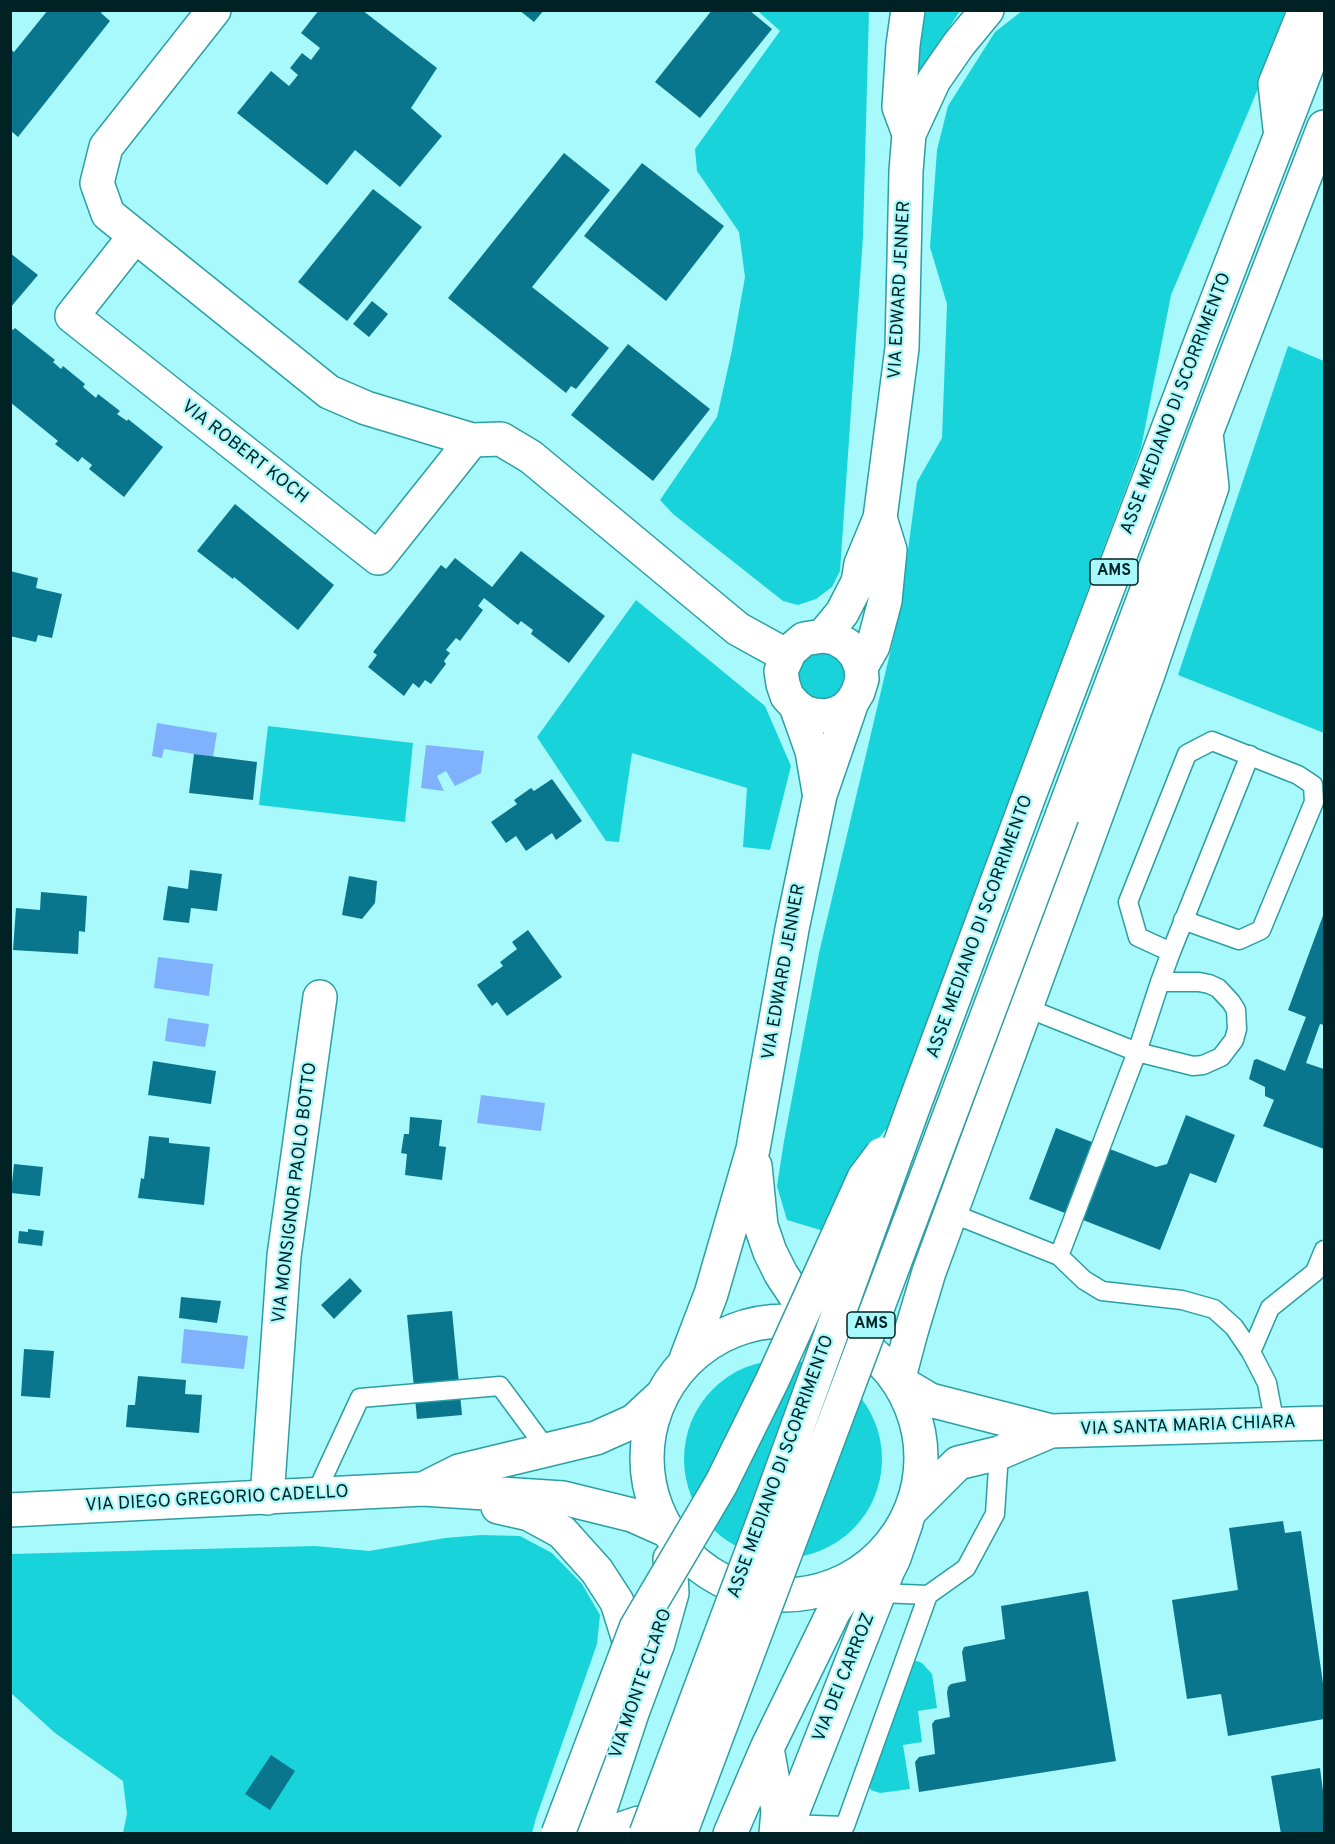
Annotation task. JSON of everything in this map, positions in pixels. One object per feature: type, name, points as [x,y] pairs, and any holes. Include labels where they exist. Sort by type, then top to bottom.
[{"type":"main road","points":[[214,10],[106,147],[97,183],[108,214],[328,392],[366,408],[472,440],[501,439],[531,457],[738,629],[787,656]]},
{"type":"main road","name":"VIA EDWARD JENNER","points":[[908,10],[898,107],[909,134]]},
{"type":"main road","name":"VIA EDWARD JENNER","points":[[823,636],[842,614],[858,582],[861,564],[880,518],[902,348],[909,134],[934,80],[987,10]]},
{"type":"main road","points":[[1280,137],[1275,84],[1305,10]]},
{"type":"main road","name":"ASSE MEDIANO DI SCORRIMENTO","points":[[646,1833],[763,1522],[1026,804],[1324,23]]},
{"type":"main road","name":"ASSE MEDIANO DI SCORRIMENTO","points":[[680,1833],[1206,433],[1324,127]]},
{"type":"main road","name":"VIA ROBERT KOCH","points":[[135,236],[72,316],[378,558],[472,440]]},
{"type":"main road","points":[[898,1381],[929,1272],[1147,676],[1212,487],[1206,433]]},
{"type":"main road","name":"VIA EDWARD JENNER","points":[[861,667],[873,646],[885,601],[890,550],[880,518]]},
{"type":"main road","points":[[823,636],[836,638],[847,645],[856,655],[861,667],[862,679],[852,702],[844,709],[835,714],[814,716],[796,706],[787,696],[781,672],[787,656],[797,644],[804,639],[823,636]]},
{"type":"main road","name":"VIA EDWARD JENNER","points":[[685,1362],[711,1294],[753,1149],[792,929],[820,795],[852,702]]},
{"type":"main road","name":"VIA EDWARD JENNER","points":[[796,706],[812,751],[820,795]]},
{"type":"main road","name":"VIA MONSIGNOR PAOLO BOTTO","points":[[267,1498],[284,1256],[320,996]]},
{"type":"main road","points":[[558,1833],[636,1628],[721,1484],[772,1381],[864,1178],[913,1108]]},
{"type":"main road","name":"VIA EDWARD JENNER","points":[[753,1149],[761,1226],[770,1252],[781,1274],[814,1324]]},
{"type":"main road","points":[[786,1321],[814,1324],[846,1335],[875,1355],[898,1381],[910,1403],[918,1426],[921,1476],[909,1516],[886,1551],[870,1583],[834,1587],[805,1594],[775,1595],[746,1590],[718,1579],[694,1562],[668,1531],[658,1513],[649,1484],[647,1454],[651,1423],[672,1377],[706,1344],[731,1331],[758,1323],[786,1321]]},
{"type":"main road","name":"VIA SANTA MARIA CHIARA","points":[[898,1381],[930,1400],[1051,1431],[1324,1423]]},
{"type":"main road","name":"VIA DIEGO GREGORIO CADELLO","points":[[423,1489],[459,1472],[596,1438],[634,1421],[662,1395]]},
{"type":"main road","name":"VIA SANTA MARIA CHIARA","points":[[909,1516],[958,1463],[999,1453],[1051,1431]]},
{"type":"main road","points":[[423,1489],[529,1514],[562,1532],[597,1571],[616,1602],[628,1637],[634,1673],[632,1713]]},
{"type":"main road","name":"VIA DIEGO GREGORIO CADELLO","points":[[10,1510],[423,1489],[563,1498],[632,1515],[668,1531]]},
{"type":"main road","name":"VIA MONTE CLARO","points":[[592,1833],[658,1643],[672,1593],[668,1531]]},
{"type":"main road","name":"VIA DEI CARROZ","points":[[730,1833],[767,1748],[834,1611],[870,1583]]},
{"type":"main road","name":"VIA DEI CARROZ","points":[[783,1830],[870,1583]]},
{"type":"main road","points":[[767,1748],[783,1830]]},
{"type":"main road","points":[[613,1833],[639,1822],[667,1833]]},
{"type":"lane","points":[[1171,952],[1138,937],[1128,902],[1187,754],[1212,741],[1298,775],[1313,785],[1314,802],[1261,930],[1239,940],[1183,920]]},
{"type":"lane","points":[[1059,1256],[1137,1052],[1183,920],[1250,755]]},
{"type":"lane","points":[[1027,1008],[1137,1052],[1193,1066],[1203,1065],[1221,1057],[1229,1050],[1237,1029],[1236,1010],[1218,988],[1199,982],[1160,982]]},
{"type":"lane","points":[[951,1213],[1059,1256],[1084,1280],[1102,1291],[1182,1300],[1214,1309],[1234,1327],[1251,1352],[1267,1383],[1275,1425]]},
{"type":"lane","points":[[1251,1352],[1270,1308],[1315,1272],[1324,1250]]},
{"type":"lane","points":[[315,1495],[360,1398],[500,1386],[548,1451]]},
{"type":"lane","points":[[783,1830],[845,1827],[928,1595],[966,1568],[995,1514],[999,1453]]},
{"type":"lane","points":[[870,1583],[928,1595]]},
{"type":"shaded area","points":[[758,11],[869,11],[863,236],[840,571],[832,587],[816,599],[798,605],[783,601],[673,514],[660,500],[717,417],[732,350],[745,277],[739,232],[697,171],[695,149],[780,31]]},
{"type":"shaded area","points":[[921,11],[960,11],[916,78]]},
{"type":"shaded area","points":[[1022,11],[1285,11],[1271,58],[1171,295],[1141,448],[887,1128],[853,1169],[827,1232],[787,1220],[777,1186],[819,953],[900,611],[917,482],[942,438],[947,304],[930,247],[937,150],[948,106],[995,32]]},
{"type":"shaded area","points":[[1288,346],[1324,361],[1324,733],[1178,675]]},
{"type":"shaded area","points":[[636,600],[765,706],[791,766],[770,850],[743,847],[747,788],[632,753],[619,842],[606,841],[537,737]]},
{"type":"shaded area","points":[[822,648],[845,661],[847,688],[826,704],[800,695],[794,669],[798,660]]},
{"type":"shaded area","points":[[157,723],[217,733],[213,757],[164,749],[162,758],[152,756]]},
{"type":"shaded area","points":[[268,726],[413,743],[405,822],[259,805]]},
{"type":"shaded area","points":[[426,745],[484,751],[481,773],[455,786],[446,771],[437,776],[444,791],[421,788]]},
{"type":"shaded area","points":[[158,957],[213,964],[209,996],[154,988]]},
{"type":"shaded area","points":[[168,1018],[209,1024],[205,1047],[165,1041]]},
{"type":"shaded area","points":[[481,1095],[545,1103],[541,1131],[477,1123]]},
{"type":"shaded area","points":[[184,1329],[248,1336],[244,1369],[181,1363]]},
{"type":"shaded area","points":[[773,1360],[793,1360],[821,1367],[846,1382],[860,1396],[875,1421],[882,1449],[882,1469],[875,1497],[860,1522],[846,1536],[812,1554],[793,1558],[773,1558],[745,1551],[720,1536],[706,1522],[688,1488],[684,1469],[684,1449],[691,1421],[706,1396],[720,1382],[754,1364]]},
{"type":"shaded area","points":[[481,1535],[520,1536],[552,1553],[582,1584],[600,1615],[597,1644],[532,1833],[123,1833],[127,1814],[123,1781],[55,1733],[11,1693],[11,1554],[315,1546],[369,1551],[445,1538]]},
{"type":"shaded area","points":[[917,1661],[932,1674],[937,1708],[918,1711],[922,1742],[903,1745],[910,1789],[880,1793],[871,1790],[868,1784],[912,1662]]},
{"type":"building","points":[[48,10],[103,10],[101,13],[110,21],[18,137],[10,130],[10,49],[14,52]]},
{"type":"building","points":[[319,10],[362,10],[437,68],[411,108],[442,136],[400,187],[355,150],[327,185],[237,113],[271,71],[289,86],[298,75],[290,68],[302,53],[311,60],[320,48],[301,33]]},
{"type":"building","points":[[519,10],[544,10],[534,22]]},
{"type":"building","points":[[712,10],[749,10],[772,29],[700,118],[655,82]]},
{"type":"building","points":[[564,153],[610,190],[532,287],[609,348],[576,389],[571,386],[566,393],[448,298]]},
{"type":"building","points":[[642,163],[724,226],[666,301],[584,236]]},
{"type":"building","points":[[373,189],[422,227],[347,321],[298,282]]},
{"type":"building","points":[[10,253],[38,275],[10,308]]},
{"type":"building","points":[[372,301],[388,314],[369,337],[353,324]]},
{"type":"building","points":[[10,328],[13,330],[15,328],[55,360],[53,362],[61,369],[63,366],[85,384],[83,387],[96,398],[98,394],[120,411],[117,414],[127,421],[128,419],[163,447],[124,497],[89,469],[92,465],[82,457],[78,462],[55,444],[58,441],[10,402]]},
{"type":"building","points":[[628,344],[710,409],[653,481],[571,415]]},
{"type":"building","points":[[235,504],[334,585],[298,630],[234,577],[233,579],[197,551]]},
{"type":"building","points":[[521,551],[605,616],[569,663],[531,634],[533,630],[521,621],[518,625],[484,598],[478,606],[483,610],[460,641],[456,638],[446,650],[450,653],[444,661],[446,664],[431,684],[425,680],[419,688],[413,683],[404,696],[368,667],[377,655],[373,652],[441,565],[446,569],[455,558],[492,587]]},
{"type":"building","points":[[10,571],[38,578],[36,588],[62,594],[52,638],[38,635],[36,642],[10,636]]},
{"type":"building","points":[[194,754],[257,762],[253,800],[189,793]]},
{"type":"building","points":[[552,779],[582,821],[556,840],[552,833],[526,851],[516,836],[506,843],[491,822],[517,804],[514,800],[531,788],[534,791]]},
{"type":"building","points":[[190,870],[222,874],[217,911],[191,908],[189,923],[163,920],[168,886],[188,889]]},
{"type":"building","points":[[349,876],[377,881],[375,903],[362,919],[342,915]]},
{"type":"building","points":[[41,892],[87,896],[85,932],[79,931],[78,954],[13,950],[16,908],[40,910]]},
{"type":"building","points":[[1324,913],[1324,1025],[1320,1024],[1306,1063],[1324,1069],[1324,1149],[1263,1126],[1274,1100],[1265,1096],[1265,1087],[1249,1079],[1254,1060],[1257,1059],[1285,1071],[1306,1017],[1288,1010]]},
{"type":"building","points":[[528,930],[562,977],[507,1016],[497,1002],[492,1006],[477,985],[503,966],[500,962],[517,949],[512,942]]},
{"type":"building","points":[[153,1061],[216,1071],[211,1104],[148,1095]]},
{"type":"building","points":[[1186,1115],[1235,1135],[1216,1183],[1190,1173],[1160,1250],[1029,1199],[1056,1128],[1156,1167],[1167,1164]]},
{"type":"building","points":[[410,1117],[442,1120],[439,1146],[446,1147],[442,1180],[405,1175],[407,1154],[401,1153],[404,1134],[409,1134]]},
{"type":"building","points":[[149,1136],[169,1138],[169,1143],[210,1147],[204,1205],[138,1198],[141,1178],[144,1179]]},
{"type":"building","points":[[14,1164],[43,1167],[40,1196],[11,1193]]},
{"type":"building","points":[[28,1229],[44,1231],[42,1246],[18,1243],[19,1231],[28,1232]]},
{"type":"building","points":[[350,1278],[362,1291],[334,1319],[321,1305]]},
{"type":"building","points":[[181,1297],[221,1301],[217,1323],[179,1318]]},
{"type":"building","points":[[452,1311],[462,1415],[417,1419],[407,1315]]},
{"type":"building","points":[[24,1349],[54,1351],[50,1398],[21,1396]]},
{"type":"building","points":[[138,1376],[186,1380],[185,1394],[202,1395],[199,1433],[126,1427],[128,1405],[135,1405]]},
{"type":"building","points":[[1283,1521],[1285,1533],[1301,1531],[1324,1690],[1324,1719],[1228,1736],[1221,1694],[1187,1699],[1172,1600],[1238,1590],[1229,1528]]},
{"type":"building","points":[[1088,1591],[1116,1761],[919,1792],[915,1762],[919,1757],[935,1754],[932,1724],[935,1720],[950,1717],[948,1687],[951,1684],[966,1681],[962,1652],[964,1647],[1005,1639],[1001,1606]]},
{"type":"building","points":[[271,1755],[295,1771],[270,1810],[245,1794]]},
{"type":"building","points":[[1320,1768],[1324,1799],[1324,1834],[1281,1834],[1271,1776]]}]
